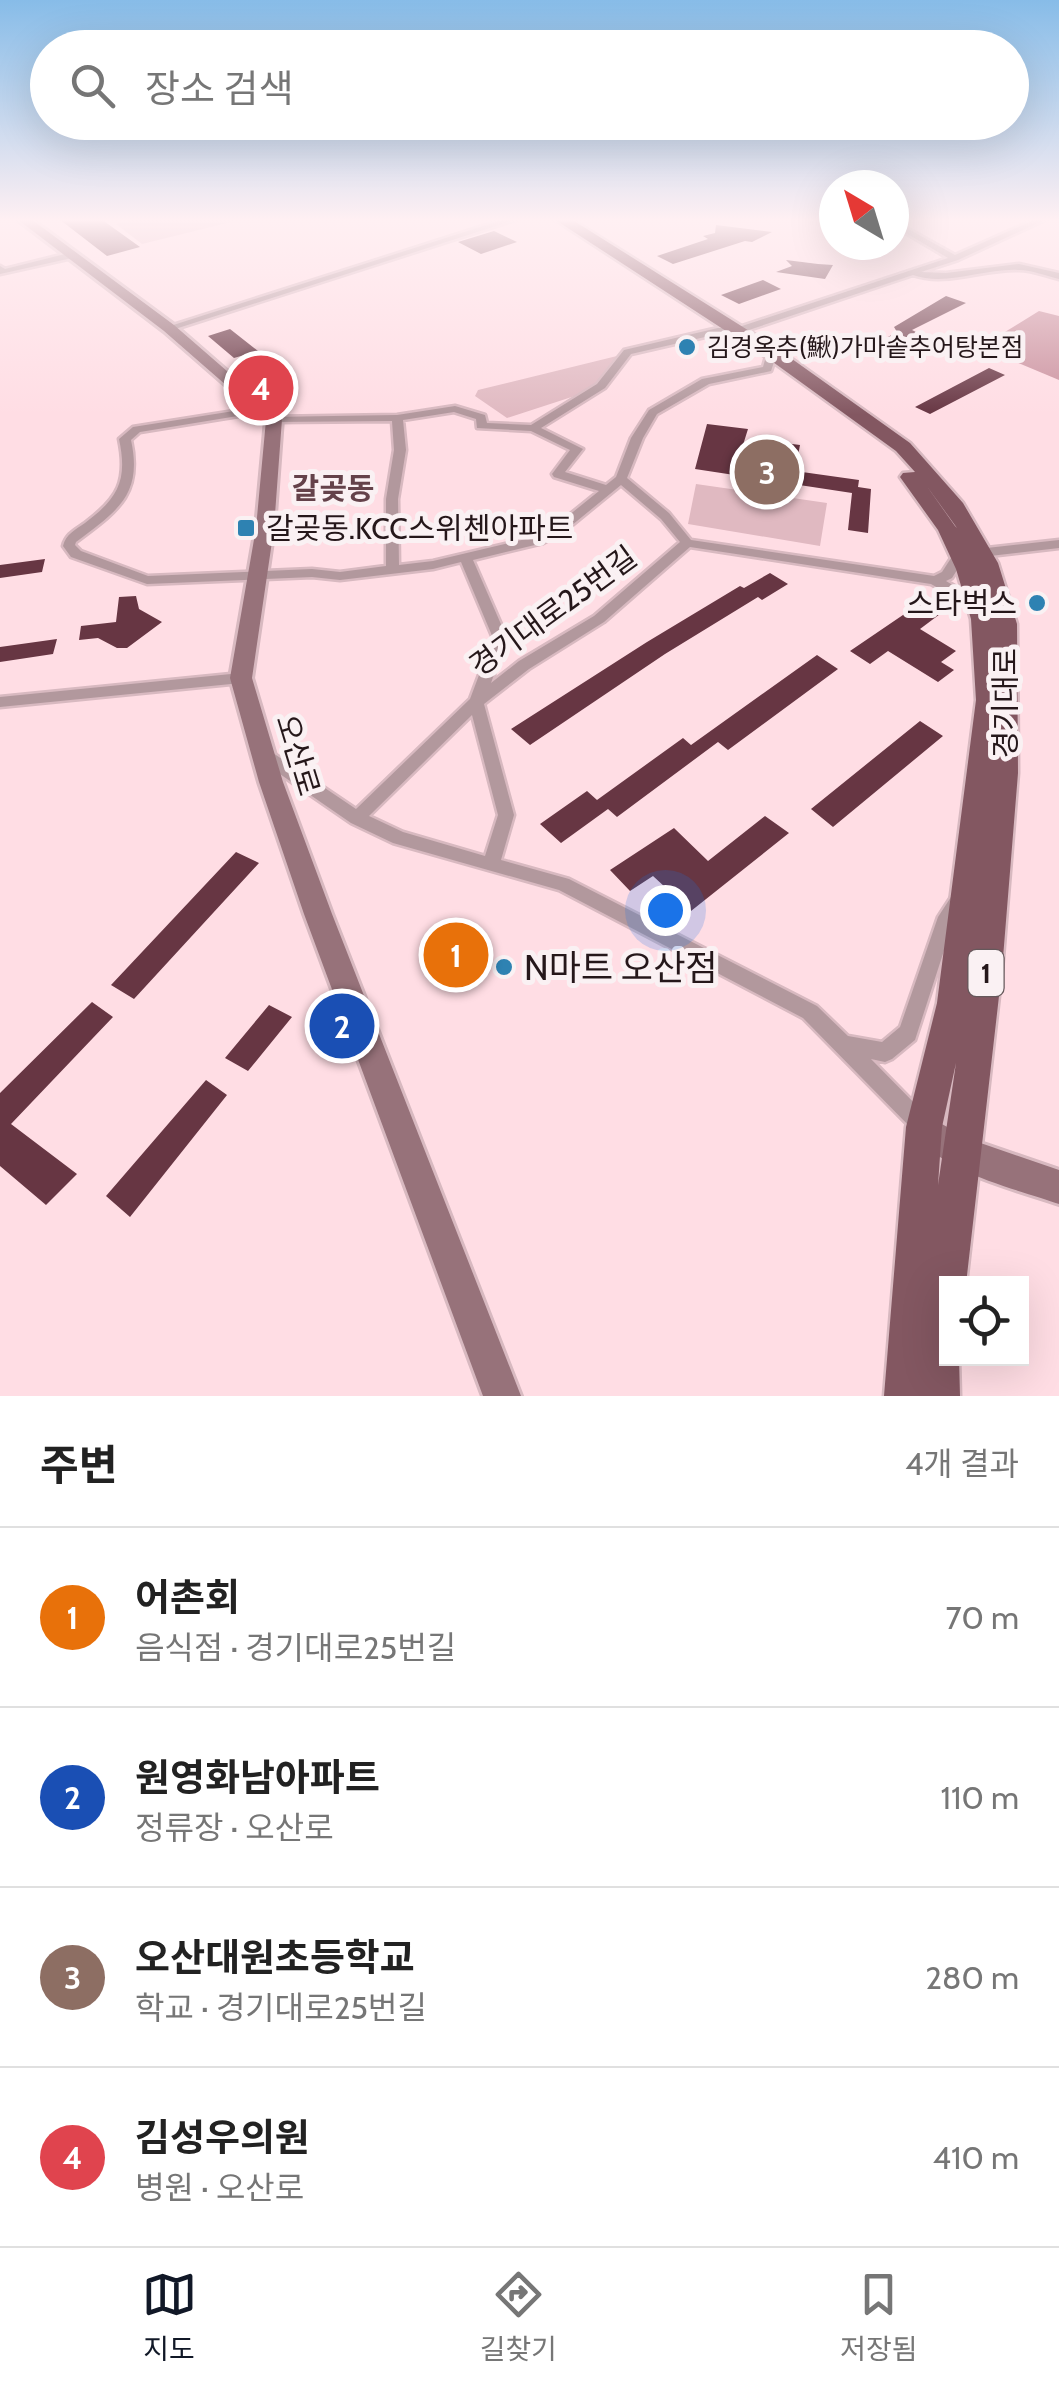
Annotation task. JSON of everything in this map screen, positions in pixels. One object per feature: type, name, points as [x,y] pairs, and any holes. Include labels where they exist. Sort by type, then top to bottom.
[{"type":"main road","name":"경기대로","points":[[652,284],[728,331]]},
{"type":"main road","name":"경기대로","points":[[658,284],[903,447],[956,507],[971,554],[1005,624],[1006,755],[986,970],[941,1139],[938,1396]]},
{"type":"main road","name":"경기대로","points":[[905,1396],[941,1139],[989,700],[971,554]]},
{"type":"street","points":[[108,284],[168,328],[269,414]]},
{"type":"street","points":[[168,328],[305,284]]},
{"type":"street","points":[[532,428],[601,386],[628,352],[728,331],[876,284]]},
{"type":"street","points":[[606,490],[558,474],[577,449],[532,428],[481,426],[481,417],[455,410],[396,418],[269,414],[137,429],[125,439],[129,469],[126,491],[107,512],[70,540],[69,546],[76,554],[147,580],[340,576],[465,557],[538,540],[562,527],[622,479],[636,438],[652,412],[694,386],[771,359]]},
{"type":"street","name":"오산로","points":[[269,414],[265,528],[241,678],[271,782],[318,914],[502,1396]]},
{"type":"street","points":[[393,569],[392,500],[400,450],[396,418]]},
{"type":"street","points":[[622,479],[665,516],[687,543],[935,580],[979,607]]},
{"type":"street","name":"경기대로25번길","points":[[491,865],[506,815],[476,702],[524,664],[599,619],[687,543]]},
{"type":"street","points":[[935,580],[971,554],[1059,544]]},
{"type":"street","points":[[357,818],[476,702],[500,638],[465,557]]},
{"type":"street","points":[[0,702],[241,678]]},
{"type":"street","points":[[266,757],[357,818],[399,838],[563,884],[656,928],[810,1012],[941,1139],[1059,1188]]},
{"type":"street","points":[[843,1045],[885,1052],[908,1034],[944,923],[967,886]]},
{"type":"shaded area","points":[[1039,311],[1059,316],[1059,380],[990,351],[987,343]]},
{"type":"shaded area","points":[[621,355],[601,384],[507,418],[475,396],[478,390]]},
{"type":"shaded area","points":[[696,484],[827,503],[820,546],[688,524]]},
{"type":"building","points":[[751,284],[771,284],[781,289],[739,304],[721,295]]},
{"type":"building","points":[[946,296],[966,303],[912,330],[920,334],[902,343],[888,337],[897,332],[894,327]]},
{"type":"building","points":[[230,329],[258,351],[234,358],[208,336]]},
{"type":"building","points":[[989,368],[1005,375],[930,414],[915,407]]},
{"type":"building","points":[[707,424],[748,429],[738,461],[772,463],[777,442],[800,445],[795,471],[859,480],[858,487],[871,489],[868,533],[848,530],[852,493],[773,481],[770,495],[752,492],[754,478],[695,469]]},
{"type":"building","points":[[45,559],[42,572],[0,578],[0,565]]},
{"type":"building","points":[[770,573],[788,584],[762,600],[758,597],[665,654],[530,745],[511,729],[647,642],[740,586],[744,588]]},
{"type":"building","points":[[136,596],[139,609],[162,622],[127,648],[117,648],[98,638],[79,640],[81,626],[116,622],[119,597]]},
{"type":"building","points":[[925,600],[944,611],[920,629],[956,651],[941,662],[954,670],[938,682],[888,651],[870,664],[850,651]]},
{"type":"building","points":[[57,639],[53,654],[0,662],[0,647]]},
{"type":"building","points":[[817,655],[838,669],[728,750],[718,742],[617,817],[608,809],[561,843],[540,824],[587,791],[597,800],[683,738],[691,745]]},
{"type":"building","points":[[920,721],[943,736],[833,827],[811,809]]},
{"type":"building","points":[[765,816],[789,833],[691,911],[653,876],[630,891],[610,870],[674,828],[708,861]]},
{"type":"building","points":[[236,852],[259,863],[134,999],[111,985]]},
{"type":"building","points":[[92,1002],[113,1017],[11,1124],[77,1174],[46,1205],[0,1166],[0,1093]]},
{"type":"building","points":[[269,1005],[292,1017],[248,1071],[225,1058]]},
{"type":"building","points":[[206,1080],[227,1095],[130,1217],[106,1196]]},
{"type":"place","name":"김경옥추(鰍)가마솥추어탕본점","points":[[687,347]]},
{"type":"place","name":"김성우의원","points":[[261,388]]},
{"type":"place","name":"오산대원초등학교","points":[[767,472]]},
{"type":"place","name":"갈곶동.KCC스위첸아파트","points":[[246,528]]},
{"type":"place","name":"스타벅스","points":[[1037,603]]},
{"type":"place","name":"어촌회","points":[[456,955]]},
{"type":"place","name":"N마트 오산점","points":[[504,967]]},
{"type":"place","name":"원영화남아파트","points":[[342,1026]]},
{"type":"district","name":"갈곶동","points":[[333,488]]}]
